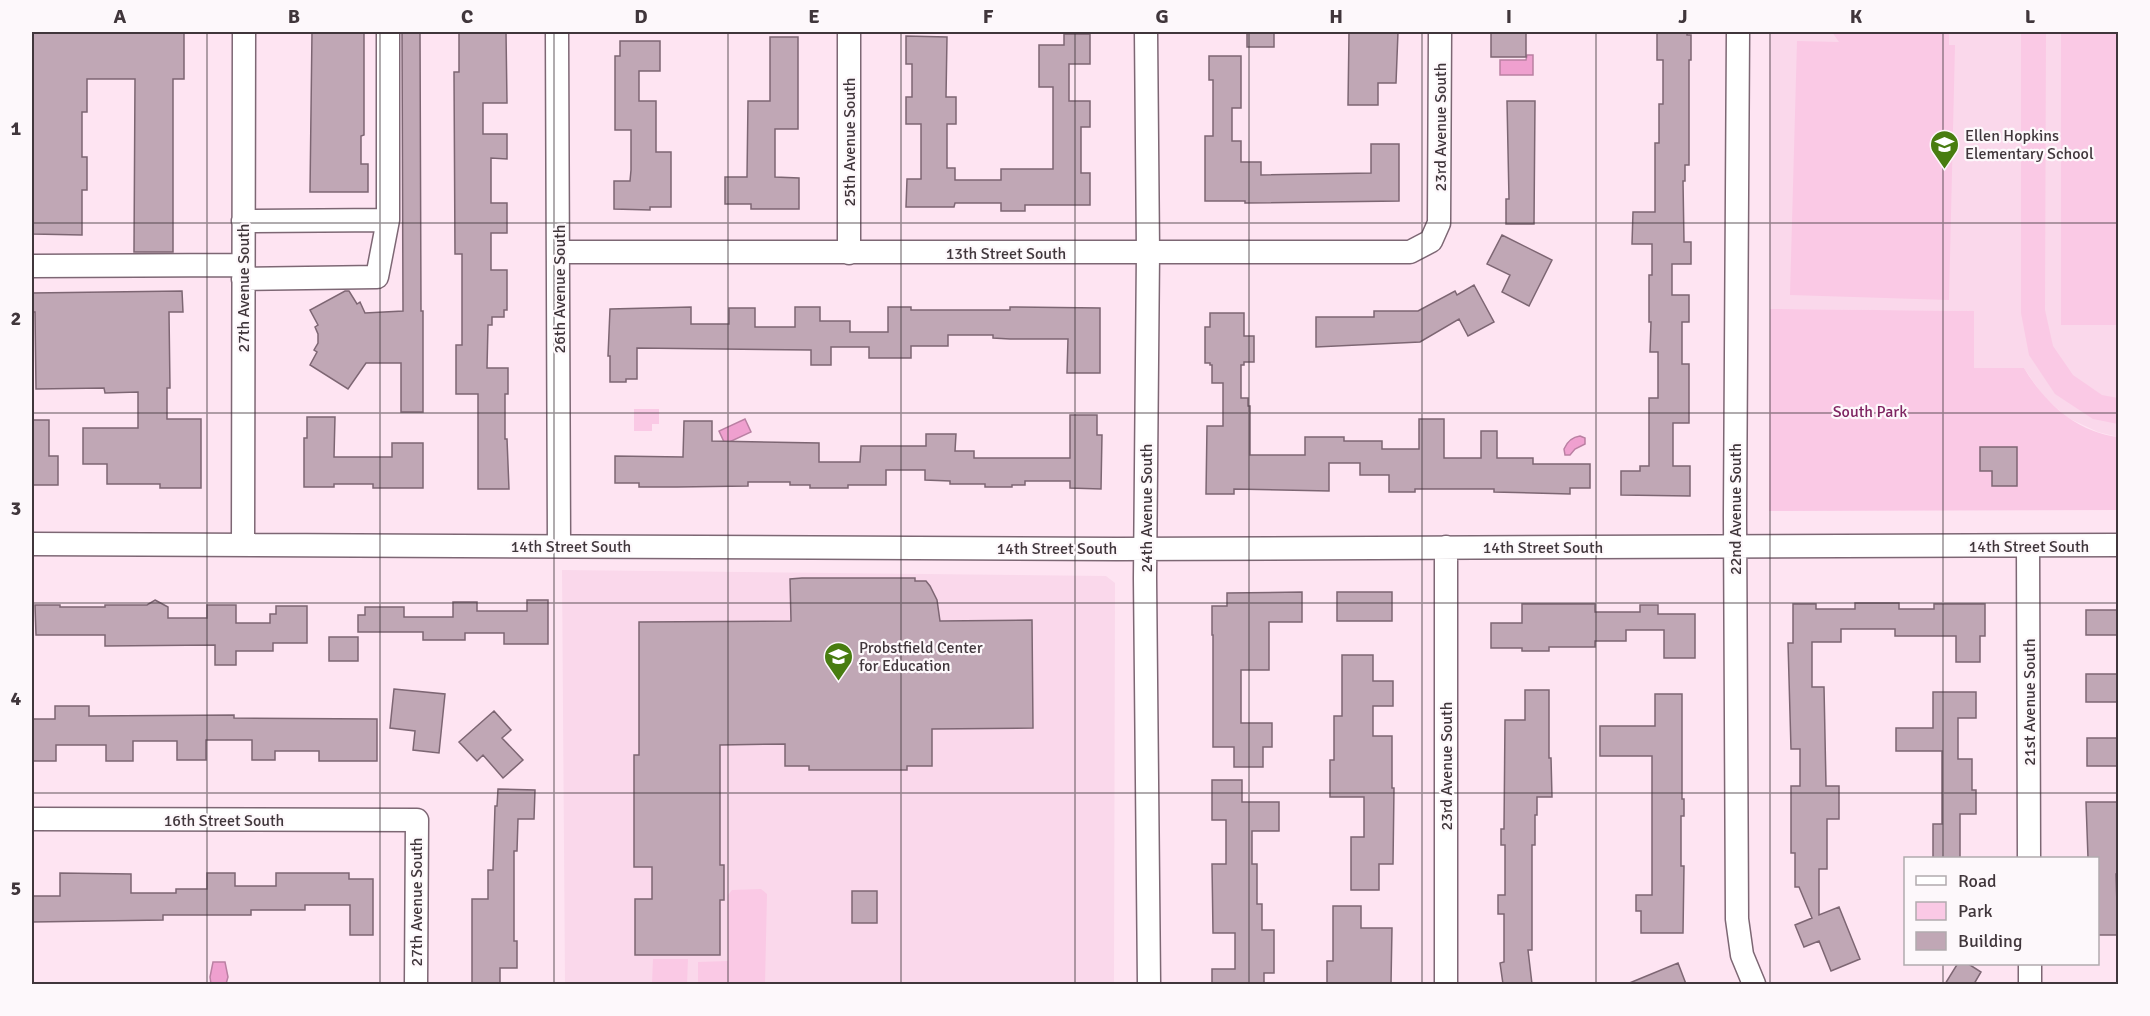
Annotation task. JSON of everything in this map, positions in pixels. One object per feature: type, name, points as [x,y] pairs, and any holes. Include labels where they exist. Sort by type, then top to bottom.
[{"type":"street","name":"27th Avenue South","points":[[243,545],[244,32]]},
{"type":"street","points":[[32,266],[376,278],[388,220],[388,32]]},
{"type":"street","name":"26th Avenue South","points":[[557,32],[559,546]]},
{"type":"street","name":"25th Avenue South","points":[[849,32],[849,253]]},
{"type":"street","name":"24th Avenue South","points":[[1146,32],[1148,252],[1145,549],[1149,984]]},
{"type":"street","name":"23rd Avenue South","points":[[1439,223],[1440,32]]},
{"type":"street","name":"22nd Avenue South","points":[[1737,32],[1735,546],[1737,919],[1742,956],[1754,984]]},
{"type":"street","points":[[243,221],[388,220]]},
{"type":"street","name":"13th Street South","points":[[558,252],[1410,252],[1431,241],[1439,223]]},
{"type":"street","name":"14th Street South","points":[[32,544],[1145,549],[2118,545]]},
{"type":"street","name":"21st Avenue South","points":[[2028,546],[2029,857]]},
{"type":"street","name":"23rd Avenue South","points":[[1446,547],[1446,984]]},
{"type":"street","name":"16th Street South","points":[[32,819],[417,820]]},
{"type":"street","name":"27th Avenue South","points":[[416,984],[417,820]]},
{"type":"street","points":[[2030,965],[2030,984]]},
{"type":"shaded area","name":"Ellen Hopkins Elementary School","points":[[1769,32],[2118,32],[2118,437],[2098,432],[2068,418],[2043,396],[2024,368],[1974,368],[1974,311],[1770,309]]},
{"type":"shaded area","points":[[1527,55],[1533,55],[1533,75],[1500,75],[1500,60],[1526,60]]},
{"type":"shaded area","points":[[745,419],[751,432],[725,444],[719,431]]},
{"type":"shaded area","points":[[1580,436],[1585,438],[1585,444],[1575,449],[1570,455],[1565,455],[1564,449],[1568,442]]},
{"type":"shaded area","name":"Probstfield Center for Education","points":[[562,570],[1106,576],[1115,583],[1114,984],[565,984]]},
{"type":"shaded area","points":[[213,962],[225,962],[228,977],[226,984],[211,984]]},
{"type":"green space","points":[[1832,32],[1949,32],[1949,45],[1955,45],[1949,300],[1790,295],[1797,41],[1839,42]]},
{"type":"green space","points":[[2021,32],[2046,32],[2045,310],[2053,346],[2073,375],[2102,395],[2118,398],[2118,424],[2093,419],[2055,394],[2029,355],[2021,313]]},
{"type":"green space","points":[[2061,32],[2118,32],[2118,325],[2061,325]]},
{"type":"green space","name":"South Park","points":[[1770,309],[1974,311],[1974,368],[2024,368],[2042,393],[2063,414],[2089,429],[2118,437],[2118,510],[1769,511]]},
{"type":"green space","points":[[634,409],[659,409],[659,424],[652,424],[652,431],[634,431]]},
{"type":"green space","points":[[761,889],[767,894],[765,984],[698,984],[698,962],[728,961],[728,895],[732,890]]},
{"type":"green space","points":[[653,959],[688,959],[687,984],[652,984]]},
{"type":"building","points":[[32,32],[184,32],[184,79],[173,79],[173,252],[134,252],[135,79],[87,79],[87,112],[82,112],[82,157],[87,157],[87,190],[82,190],[82,235],[33,234]]},
{"type":"building","points":[[312,32],[364,32],[364,135],[361,136],[361,164],[368,164],[368,192],[310,192]]},
{"type":"building","points":[[402,32],[420,32],[423,412],[401,412],[401,363],[366,363],[348,389],[310,365],[317,352],[314,350],[318,343],[315,327],[318,325],[310,310],[349,291],[357,304],[360,302],[365,313],[403,311]]},
{"type":"building","points":[[459,32],[506,32],[507,103],[483,103],[483,134],[507,134],[507,159],[491,158],[491,203],[507,203],[507,233],[491,233],[491,270],[507,270],[507,310],[504,310],[504,317],[492,317],[492,325],[488,325],[487,368],[508,368],[508,394],[505,394],[505,439],[507,439],[509,489],[478,489],[478,394],[456,394],[456,345],[462,345],[462,254],[455,254],[454,72],[459,72]]},
{"type":"building","points":[[1247,32],[1274,32],[1274,47],[1247,47]]},
{"type":"building","points":[[1349,32],[1398,32],[1396,83],[1378,83],[1378,105],[1348,105]]},
{"type":"building","points":[[1491,32],[1526,32],[1526,57],[1491,57]]},
{"type":"building","points":[[1657,32],[1687,32],[1687,35],[1691,35],[1689,165],[1685,165],[1685,181],[1683,181],[1684,242],[1691,242],[1691,264],[1672,264],[1672,295],[1689,295],[1689,322],[1682,322],[1682,364],[1689,364],[1689,423],[1673,423],[1673,466],[1690,466],[1690,496],[1621,495],[1621,471],[1640,471],[1640,466],[1649,466],[1649,398],[1658,398],[1658,352],[1650,352],[1649,275],[1652,275],[1652,244],[1632,244],[1633,212],[1655,212],[1655,143],[1659,143],[1659,104],[1663,104],[1663,60],[1657,60]]},
{"type":"building","points":[[1064,34],[1090,34],[1090,64],[1069,64],[1069,101],[1090,101],[1090,127],[1081,127],[1081,173],[1090,173],[1090,205],[1025,205],[1025,211],[1001,211],[1001,203],[955,203],[954,207],[906,207],[907,179],[921,179],[921,124],[906,124],[906,97],[912,97],[912,64],[906,64],[906,36],[947,37],[946,97],[956,97],[956,124],[947,124],[947,168],[955,168],[955,180],[1001,180],[1001,169],[1053,169],[1053,87],[1039,87],[1039,45],[1064,45]]},
{"type":"building","points":[[770,37],[798,37],[798,129],[775,129],[775,177],[799,178],[799,209],[751,209],[751,204],[725,204],[725,177],[747,177],[748,101],[770,101]]},
{"type":"building","points":[[620,41],[660,41],[660,71],[639,71],[639,101],[656,101],[656,152],[671,152],[671,207],[650,207],[650,210],[614,209],[614,181],[630,181],[631,170],[631,130],[615,130],[615,56],[620,56]]},
{"type":"building","points":[[1209,56],[1241,56],[1241,108],[1232,108],[1232,141],[1241,141],[1241,162],[1261,162],[1261,175],[1371,173],[1371,144],[1399,144],[1399,201],[1245,203],[1245,201],[1205,201],[1205,136],[1213,136],[1213,80],[1209,80]]},
{"type":"building","points":[[1507,101],[1535,101],[1534,224],[1506,224],[1506,199],[1509,199]]},
{"type":"building","points":[[1502,235],[1552,260],[1529,306],[1502,292],[1510,275],[1487,264]]},
{"type":"building","points":[[1474,285],[1494,322],[1468,336],[1459,319],[1420,342],[1316,347],[1316,317],[1374,317],[1374,311],[1418,311],[1455,291],[1457,295]]},
{"type":"building","points":[[182,291],[183,312],[169,312],[170,388],[167,388],[167,419],[201,419],[201,488],[160,488],[160,484],[107,484],[107,464],[83,464],[83,428],[138,428],[138,392],[105,393],[104,388],[36,389],[35,312],[32,312],[32,293]]},
{"type":"building","points":[[691,307],[691,324],[729,324],[729,308],[755,308],[755,327],[795,327],[795,307],[820,307],[820,321],[850,321],[850,332],[888,332],[888,307],[911,307],[911,310],[1010,310],[1010,307],[1100,308],[1100,373],[1067,373],[1068,339],[1010,339],[993,338],[993,335],[948,335],[948,346],[911,346],[911,358],[869,358],[869,347],[831,347],[831,365],[811,365],[811,350],[637,348],[637,379],[610,382],[610,356],[608,356],[610,309]]},
{"type":"building","points":[[1210,313],[1244,313],[1244,336],[1254,336],[1254,362],[1244,362],[1244,365],[1241,365],[1241,398],[1248,398],[1248,406],[1250,406],[1250,455],[1305,455],[1305,437],[1344,437],[1344,441],[1382,441],[1382,449],[1419,449],[1419,419],[1444,419],[1444,458],[1481,458],[1481,431],[1497,431],[1497,458],[1533,458],[1533,464],[1590,464],[1590,488],[1570,488],[1570,494],[1494,492],[1494,489],[1415,489],[1415,492],[1389,492],[1389,475],[1360,475],[1360,463],[1329,463],[1329,491],[1234,489],[1234,494],[1206,494],[1207,426],[1223,426],[1223,383],[1212,383],[1212,365],[1205,363],[1205,327],[1210,327]]},
{"type":"building","points":[[1070,415],[1097,415],[1097,435],[1102,435],[1101,489],[1070,488],[1070,481],[1025,481],[1025,485],[1012,485],[1012,487],[950,484],[950,481],[925,480],[925,470],[886,470],[886,485],[848,485],[848,488],[810,488],[810,485],[790,485],[790,482],[748,482],[748,486],[677,487],[639,487],[639,483],[615,483],[615,456],[683,457],[684,421],[712,421],[712,441],[819,443],[819,462],[860,462],[861,446],[926,446],[926,434],[956,434],[955,451],[974,451],[974,458],[1070,458]]},
{"type":"building","points":[[307,417],[335,417],[334,457],[392,457],[392,443],[423,443],[423,488],[373,488],[373,484],[304,487],[304,438],[307,438]]},
{"type":"building","points":[[32,420],[49,420],[49,456],[58,456],[58,485],[32,485]]},
{"type":"building","points":[[1980,447],[2017,447],[2017,486],[1992,486],[1992,471],[1980,471]]},
{"type":"building","points":[[915,578],[915,581],[926,581],[930,586],[937,600],[940,621],[1032,620],[1033,728],[932,729],[932,766],[907,766],[907,770],[809,770],[809,766],[785,766],[785,744],[720,745],[720,865],[724,865],[724,900],[720,900],[720,955],[635,955],[635,899],[652,899],[652,867],[634,867],[634,755],[639,755],[639,622],[791,621],[790,579]]},
{"type":"building","points":[[1302,592],[1302,622],[1269,622],[1269,670],[1241,670],[1241,723],[1272,723],[1272,747],[1263,747],[1263,767],[1234,767],[1234,747],[1213,747],[1212,606],[1227,606],[1227,593]]},
{"type":"building","points":[[1337,592],[1392,592],[1392,621],[1337,621]]},
{"type":"building","points":[[155,600],[168,607],[168,618],[207,618],[207,605],[236,605],[236,623],[270,623],[270,614],[276,614],[276,606],[307,606],[307,643],[273,643],[273,651],[236,651],[236,665],[215,665],[215,645],[105,646],[105,635],[36,635],[35,605],[105,607],[105,605],[147,605]]},
{"type":"building","points":[[527,600],[548,600],[548,644],[504,644],[504,633],[465,633],[465,640],[423,640],[423,632],[358,632],[358,615],[365,615],[365,607],[404,607],[404,617],[453,617],[453,602],[477,602],[477,611],[527,611]]},
{"type":"building","points":[[1855,603],[1899,603],[1899,609],[1934,609],[1934,604],[1985,604],[1985,636],[1980,636],[1980,662],[1956,662],[1956,636],[1895,636],[1895,629],[1841,629],[1841,642],[1812,642],[1812,687],[1824,687],[1826,786],[1839,786],[1839,819],[1827,819],[1827,869],[1819,869],[1819,915],[1839,907],[1860,959],[1831,971],[1819,941],[1804,947],[1795,925],[1812,918],[1799,887],[1795,887],[1795,853],[1791,853],[1791,786],[1800,786],[1800,749],[1791,749],[1788,643],[1793,643],[1793,604],[1816,604],[1816,609],[1855,609]]},
{"type":"building","points":[[1522,604],[1595,604],[1595,612],[1640,612],[1640,605],[1658,605],[1658,614],[1695,614],[1695,658],[1664,658],[1664,630],[1626,630],[1626,641],[1595,641],[1595,647],[1549,647],[1549,651],[1491,648],[1491,623],[1522,623]]},
{"type":"building","points":[[2086,610],[2118,610],[2118,635],[2086,635]]},
{"type":"building","points":[[329,637],[358,637],[358,661],[329,661]]},
{"type":"building","points":[[1342,655],[1373,655],[1373,681],[1393,681],[1393,706],[1373,706],[1373,736],[1392,736],[1392,788],[1394,788],[1393,864],[1379,864],[1379,890],[1351,890],[1351,837],[1364,837],[1364,797],[1330,797],[1330,760],[1334,760],[1334,716],[1342,716]]},
{"type":"building","points":[[2086,674],[2118,674],[2118,702],[2086,702]]},
{"type":"building","points":[[394,689],[445,694],[439,753],[413,750],[415,731],[390,728]]},
{"type":"building","points":[[1525,690],[1549,690],[1549,758],[1551,758],[1552,797],[1537,797],[1537,815],[1535,815],[1535,845],[1532,845],[1532,950],[1528,950],[1532,984],[1503,984],[1500,963],[1504,962],[1504,914],[1498,914],[1498,895],[1505,895],[1505,845],[1501,845],[1501,829],[1504,829],[1505,720],[1525,720]]},
{"type":"building","points":[[1933,692],[1976,692],[1976,718],[1958,718],[1958,759],[1972,759],[1972,790],[1976,790],[1976,814],[1960,814],[1960,857],[1933,857],[1933,824],[1942,824],[1942,751],[1896,751],[1896,728],[1933,728]]},
{"type":"building","points":[[1655,694],[1682,694],[1683,933],[1641,933],[1641,911],[1636,911],[1636,895],[1652,895],[1652,756],[1600,756],[1600,726],[1655,726]]},
{"type":"building","points":[[55,706],[89,706],[89,716],[234,715],[234,718],[377,719],[377,761],[319,761],[319,751],[275,751],[275,760],[252,760],[252,740],[206,740],[206,760],[177,760],[177,741],[133,741],[133,761],[106,761],[106,745],[56,745],[56,761],[32,761],[32,719],[55,719]]},
{"type":"building","points":[[494,711],[511,730],[502,738],[523,760],[503,778],[483,755],[477,761],[459,742]]},
{"type":"building","points":[[2087,738],[2118,738],[2118,766],[2087,766]]},
{"type":"building","points":[[1212,780],[1242,780],[1242,802],[1279,802],[1279,831],[1252,831],[1252,864],[1257,864],[1257,904],[1262,904],[1262,930],[1274,930],[1274,973],[1264,973],[1264,984],[1212,984],[1212,969],[1235,969],[1235,933],[1213,933],[1212,864],[1226,864],[1226,820],[1212,820]]},
{"type":"building","points":[[498,789],[535,790],[534,819],[518,819],[517,851],[514,851],[514,941],[517,941],[517,968],[500,968],[500,984],[472,984],[472,899],[488,899],[488,870],[493,870],[495,806],[497,806]]},
{"type":"building","points":[[2086,802],[2118,802],[2118,874],[2116,874],[2118,935],[2099,935],[2099,857],[2088,857]]},
{"type":"building","points":[[60,873],[131,874],[131,893],[176,893],[176,889],[207,889],[207,873],[235,873],[235,886],[276,886],[276,873],[349,873],[349,879],[373,879],[373,935],[350,935],[350,905],[305,905],[305,910],[251,910],[251,915],[163,915],[163,920],[33,922],[33,896],[60,896]]},
{"type":"building","points":[[852,891],[877,891],[877,923],[852,923]]},
{"type":"building","points":[[1333,906],[1361,906],[1361,928],[1392,928],[1391,984],[1327,984],[1327,961],[1333,961]]},
{"type":"building","points":[[1678,963],[1686,984],[1627,984]]},
{"type":"building","points":[[1957,965],[1970,965],[1981,972],[1974,984],[1945,984]]},
{"type":"place","name":"Ellen Hopkins Elementary School","points":[[1944,170]]},
{"type":"place","name":"Probstfield Center for Education","points":[[838,682]]}]
